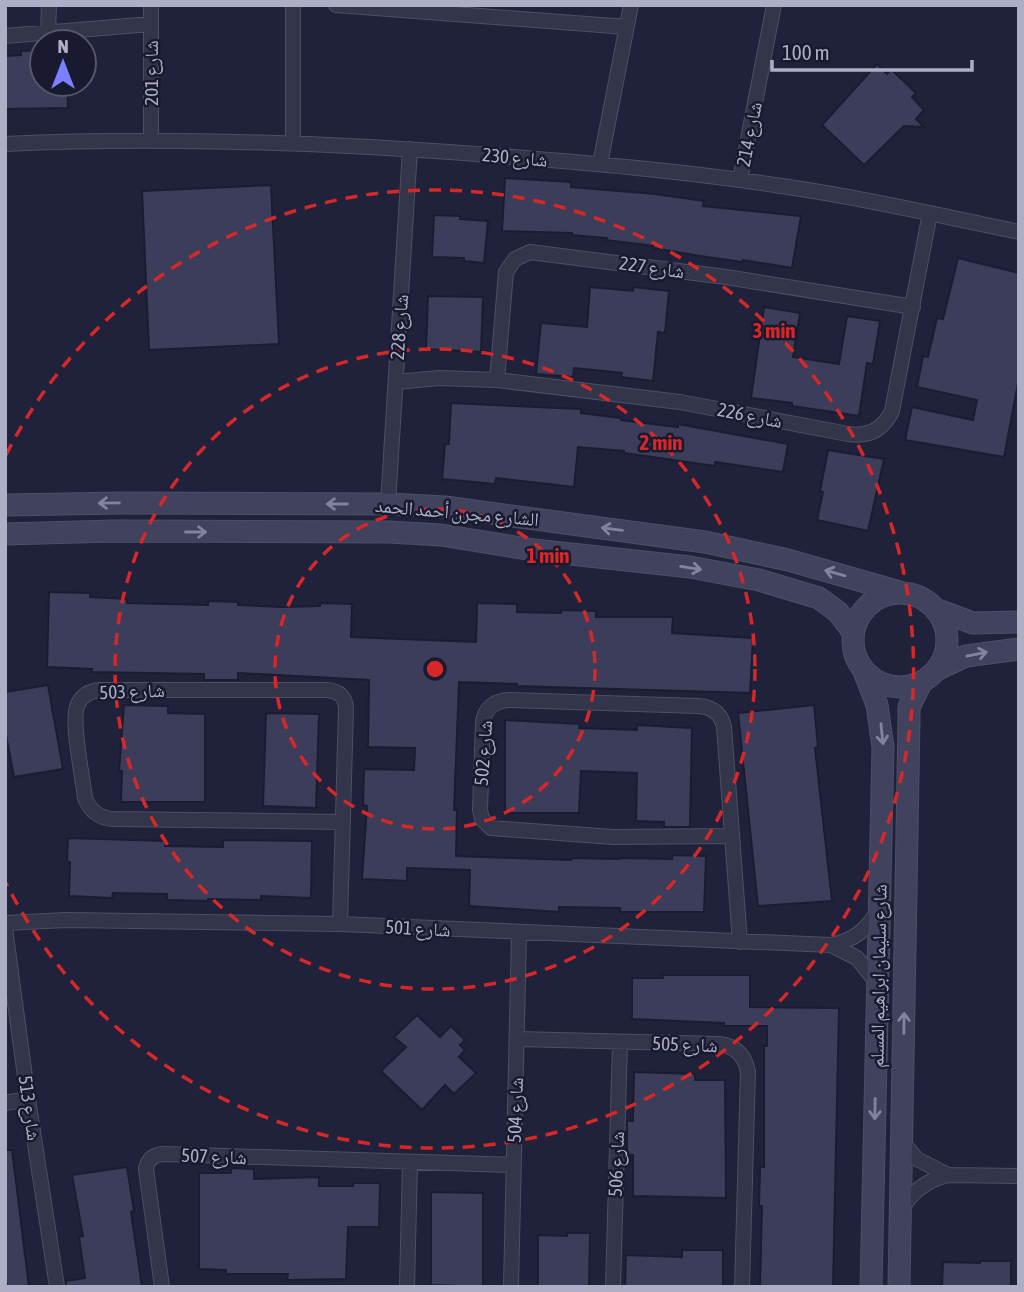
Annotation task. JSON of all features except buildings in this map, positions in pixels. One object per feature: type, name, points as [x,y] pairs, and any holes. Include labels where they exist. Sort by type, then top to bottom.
[{"type":"street","points":[[48,5],[48,28]]},
{"type":"street","name":"شارع 201","points":[[151,5],[151,140]]},
{"type":"street","points":[[292,143],[293,5]]},
{"type":"street","points":[[336,5],[627,27]]},
{"type":"street","points":[[600,164],[631,5]]},
{"type":"street","name":"شارع 214","points":[[740,180],[774,5]]},
{"type":"street","points":[[98,28],[151,24]]},
{"type":"street","points":[[5,36],[28,34]]},
{"type":"street","name":"شارع 230","points":[[5,144],[151,140],[292,143],[600,164],[740,180],[930,213],[1019,232]]},
{"type":"street","name":"شارع 228","points":[[388,504],[410,149]]},
{"type":"street","name":"شارع 226","points":[[396,382],[439,378],[497,380],[680,402],[848,434],[866,434],[882,426],[892,411],[930,213]]},
{"type":"street","name":"شارع 227","points":[[497,380],[506,272],[515,259],[530,252],[713,275],[913,307]]},
{"type":"street","points":[[256,504],[247,512],[246,518],[256,533]]},
{"type":"street","name":"الشارع مجرن أحمد الحمد","points":[[5,505],[388,504],[445,508],[705,542],[788,560],[900,592]]},
{"type":"street","points":[[441,535],[451,523],[445,508]]},
{"type":"street","name":"الشارع مجرن أحمد الحمد","points":[[5,534],[114,531],[388,532],[441,535],[534,550],[678,566],[759,580],[818,598],[838,612],[853,632]]},
{"type":"street","points":[[1019,622],[973,623],[938,610],[915,594],[900,592],[875,599],[864,608],[853,632],[856,658],[863,669],[875,680],[890,686],[906,687],[966,656],[1019,649]]},
{"type":"street","points":[[930,676],[943,660],[948,639],[947,629],[938,610]]},
{"type":"street","name":"شارع سليمان ابراهيم المسلم","points":[[863,669],[877,705],[883,747],[871,1287]]},
{"type":"street","name":"شارع سليمان ابراهيم المسلم","points":[[898,1287],[909,707],[930,676]]},
{"type":"street","name":"شارع 503","points":[[340,924],[343,822],[346,708],[344,699],[338,692],[100,690],[86,694],[76,706],[75,721],[85,797],[90,808],[100,816],[113,819],[343,822]]},
{"type":"street","name":"شارع 502","points":[[731,836],[613,837],[491,828],[482,819],[480,810],[483,722],[487,710],[496,702],[509,700],[698,706],[713,709],[720,716],[724,727],[740,942]]},
{"type":"street","name":"شارع 501","points":[[5,926],[66,919],[340,924],[831,945],[857,935],[869,925],[879,909]]},
{"type":"street","name":"شارع 513","points":[[5,926],[57,1287]]},
{"type":"street","name":"شارع 504","points":[[511,1287],[519,933]]},
{"type":"street","name":"شارع 501","points":[[831,945],[857,958],[878,985]]},
{"type":"street","name":"شارع 505","points":[[517,1039],[726,1045],[739,1052],[748,1072],[742,1287]]},
{"type":"street","name":"شارع 506","points":[[613,1287],[620,1042]]},
{"type":"street","points":[[5,1103],[28,1099]]},
{"type":"street","points":[[902,1141],[917,1159],[948,1175]]},
{"type":"street","name":"شارع 507","points":[[162,1287],[146,1169],[153,1156],[164,1154],[514,1165]]},
{"type":"street","points":[[407,1287],[410,1162]]},
{"type":"street","points":[[901,1211],[919,1188],[937,1178],[948,1175],[1019,1176]]}]
